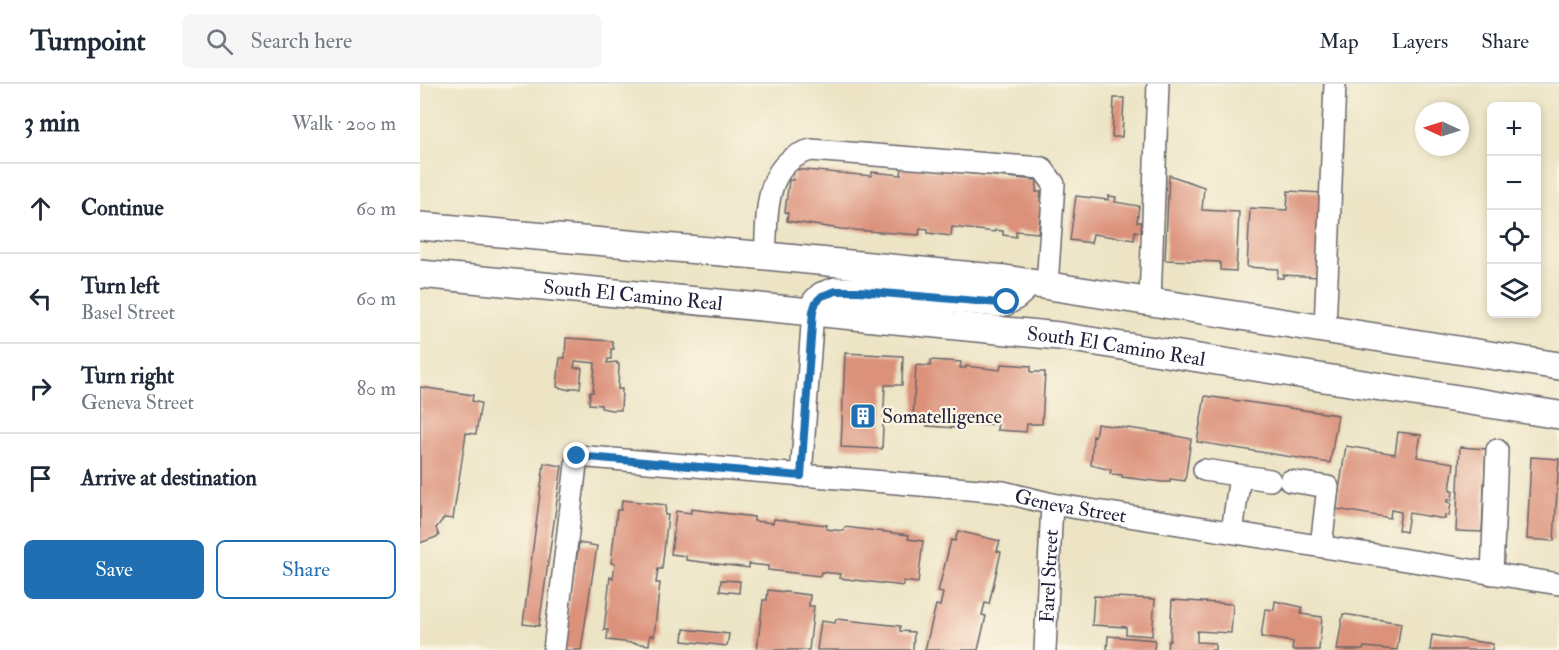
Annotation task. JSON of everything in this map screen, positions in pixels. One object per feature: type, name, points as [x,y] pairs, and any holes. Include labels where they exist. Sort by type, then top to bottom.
[{"type":"main road","points":[[420,226],[924,270],[1038,284],[1559,366]]},
{"type":"main road","name":"South El Camino Real","points":[[420,274],[1059,336],[1559,415]]},
{"type":"main road","points":[[813,311],[816,302],[822,296],[836,291],[1000,303],[1007,302],[1038,284]]},
{"type":"street","points":[[1150,301],[1158,84]]},
{"type":"street","points":[[1324,329],[1335,84]]},
{"type":"street","points":[[765,256],[769,196],[774,180],[785,164],[796,154],[811,150],[1042,168],[1054,183],[1038,284]]},
{"type":"street","points":[[801,476],[813,311]]},
{"type":"street","points":[[1492,573],[1497,450]]},
{"type":"street","name":"Geneva Street","points":[[554,650],[577,456],[1003,492],[1052,504],[1559,584]]},
{"type":"street","points":[[1204,470],[1329,487],[1321,546]]},
{"type":"street","points":[[1232,532],[1240,476]]},
{"type":"street","name":"Farel Street","points":[[1045,650],[1052,504]]},
{"type":"building","points":[[1114,98],[1124,98],[1122,137],[1112,137]]},
{"type":"building","points":[[902,167],[1037,180],[1036,192],[1041,192],[1040,201],[1042,202],[1038,233],[1016,231],[1016,237],[1003,235],[1003,231],[952,227],[951,236],[928,233],[928,229],[920,228],[919,235],[841,229],[787,221],[788,213],[785,212],[789,180],[793,180],[794,169],[872,176],[872,172],[901,175]]},
{"type":"building","points":[[1169,175],[1204,187],[1202,210],[1239,212],[1236,271],[1220,270],[1220,262],[1165,260]]},
{"type":"building","points":[[1288,191],[1323,193],[1320,277],[1283,275],[1283,278],[1277,278],[1278,269],[1247,267],[1250,208],[1287,210]]},
{"type":"building","points":[[1076,196],[1108,200],[1108,196],[1116,197],[1115,202],[1139,206],[1137,222],[1142,222],[1141,232],[1135,231],[1134,240],[1093,234],[1091,243],[1070,240]]},
{"type":"building","points":[[566,338],[612,341],[614,349],[611,349],[611,359],[608,359],[607,363],[617,362],[619,364],[618,389],[622,389],[621,410],[611,410],[601,408],[601,405],[589,404],[590,392],[593,392],[595,363],[575,361],[574,368],[582,368],[580,388],[570,388],[570,390],[557,387],[560,358],[565,358]]},
{"type":"building","name":"Somatelligence","points":[[845,353],[903,356],[902,385],[885,385],[882,449],[841,447]]},
{"type":"building","points":[[931,360],[961,362],[960,368],[966,368],[966,366],[1000,370],[1001,364],[1031,366],[1031,372],[1045,372],[1042,424],[1027,424],[1026,432],[997,430],[998,422],[978,425],[978,423],[957,420],[956,428],[927,426],[928,418],[913,417],[916,365],[930,366]]},
{"type":"building","points":[[420,387],[473,395],[472,401],[481,403],[476,434],[466,433],[453,519],[444,518],[436,528],[439,536],[420,543]]},
{"type":"building","points":[[1205,396],[1338,415],[1330,463],[1197,442]]},
{"type":"building","points":[[1097,424],[1191,439],[1185,481],[1170,479],[1170,482],[1162,482],[1122,477],[1122,475],[1110,474],[1111,470],[1091,465],[1093,436],[1095,437]]},
{"type":"building","points":[[1398,432],[1421,435],[1417,457],[1454,463],[1450,490],[1453,490],[1452,500],[1447,502],[1451,503],[1449,516],[1445,515],[1445,519],[1409,513],[1406,532],[1398,530],[1401,512],[1391,510],[1390,518],[1336,509],[1346,446],[1395,454]]},
{"type":"building","points":[[1460,447],[1486,449],[1482,532],[1456,531]]},
{"type":"building","points":[[1531,457],[1559,459],[1554,541],[1527,539]]},
{"type":"building","points":[[544,463],[562,466],[539,626],[523,624]]},
{"type":"building","points":[[622,500],[666,505],[665,515],[668,515],[662,569],[658,569],[656,583],[660,583],[654,636],[650,635],[649,645],[607,640],[608,630],[604,630],[610,577],[613,578],[615,564],[611,563],[617,510],[621,510]]},
{"type":"building","points":[[691,509],[754,517],[754,521],[773,523],[774,519],[827,525],[826,529],[844,531],[845,527],[909,535],[908,539],[923,541],[918,583],[903,581],[903,586],[839,578],[840,574],[821,572],[820,576],[768,570],[768,566],[749,564],[749,568],[686,560],[686,556],[671,554],[676,511],[691,513]]},
{"type":"building","points":[[958,531],[1000,541],[997,551],[1001,552],[989,604],[985,603],[982,615],[986,616],[978,650],[925,650],[936,605],[940,606],[943,593],[938,592],[951,540],[955,541]]},
{"type":"building","points":[[579,543],[597,546],[581,650],[562,650]]},
{"type":"building","points":[[721,580],[740,581],[739,593],[720,591]]},
{"type":"building","points":[[768,590],[810,595],[809,606],[814,606],[809,650],[757,650],[763,600],[767,600]]},
{"type":"building","points":[[1094,596],[1155,599],[1152,636],[1126,634],[1126,627],[1092,625]]},
{"type":"building","points":[[1172,600],[1233,604],[1231,633],[1197,631],[1197,642],[1215,643],[1215,650],[1167,650],[1168,641],[1170,641]]},
{"type":"building","points":[[1275,601],[1302,607],[1301,614],[1322,617],[1319,650],[1292,650],[1293,642],[1261,637],[1265,609],[1274,610]]},
{"type":"building","points":[[1343,614],[1401,623],[1397,650],[1364,647],[1363,650],[1337,650]]},
{"type":"building","points":[[836,619],[900,626],[900,631],[914,632],[913,650],[817,650],[821,621],[835,623]]},
{"type":"building","points":[[684,629],[729,634],[727,646],[683,641]]},
{"type":"building","points":[[1432,635],[1493,644],[1492,650],[1430,650]]},
{"type":"building","points":[[1108,636],[1155,640],[1154,650],[1107,650]]},
{"type":"place","name":"Somatelligence","points":[[863,416]]},
{"type":"route","points":[[577,456],[801,476],[813,311],[816,302],[822,296],[836,291],[859,291],[1007,302]]}]
